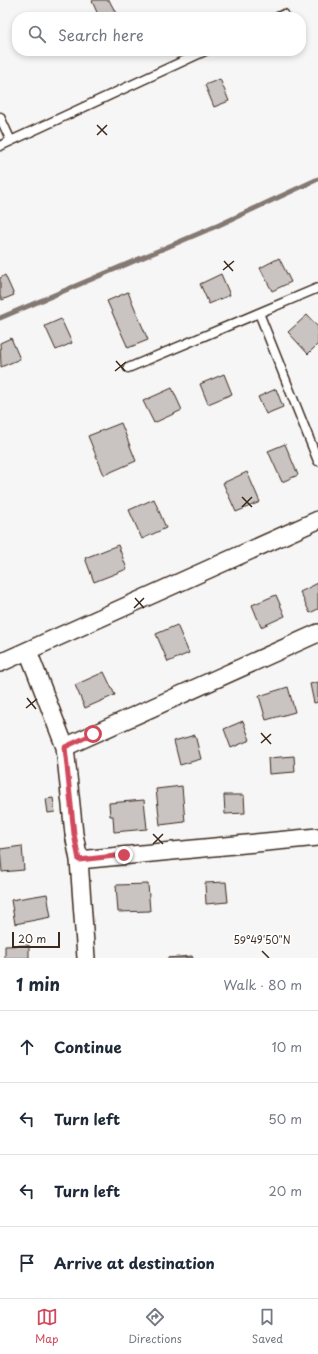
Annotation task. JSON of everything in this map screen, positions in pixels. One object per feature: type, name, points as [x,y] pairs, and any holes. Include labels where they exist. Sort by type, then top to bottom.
[{"type":"street","points":[[0,663],[318,520]]},
{"type":"street","points":[[65,747],[318,634]]},
{"type":"street","points":[[28,651],[65,747],[74,834],[79,860],[86,958]]},
{"type":"street","points":[[79,860],[318,837]]},
{"type":"lane","points":[[0,146],[194,56]]},
{"type":"lane","points":[[0,117],[11,141]]},
{"type":"lane","points":[[128,368],[318,288]]},
{"type":"lane","points":[[259,313],[318,461]]},
{"type":"building","points":[[109,0],[115,12],[97,12],[92,1]]},
{"type":"building","points":[[220,79],[229,101],[214,107],[205,85]]},
{"type":"building","points":[[279,258],[291,282],[272,291],[260,268]]},
{"type":"building","points":[[221,274],[230,295],[209,304],[200,284]]},
{"type":"building","points":[[5,275],[14,295],[2,300],[0,296],[0,278]]},
{"type":"building","points":[[128,292],[148,340],[128,348],[107,301]]},
{"type":"building","points":[[307,315],[318,327],[318,344],[308,354],[288,332]]},
{"type":"building","points":[[61,319],[72,343],[56,350],[45,326]]},
{"type":"building","points":[[11,338],[20,359],[1,367],[0,343]]},
{"type":"building","points":[[224,374],[232,394],[208,404],[200,384]]},
{"type":"building","points":[[172,388],[182,410],[154,423],[143,401]]},
{"type":"building","points":[[276,389],[283,407],[266,414],[258,397]]},
{"type":"building","points":[[121,423],[136,461],[104,475],[88,436]]},
{"type":"building","points":[[285,444],[298,475],[282,482],[268,451]]},
{"type":"building","points":[[247,472],[260,502],[236,512],[223,483]]},
{"type":"building","points":[[154,499],[166,528],[142,539],[129,510]]},
{"type":"building","points":[[118,545],[127,569],[94,582],[85,558]]},
{"type":"building","points":[[318,583],[318,609],[310,613],[300,592]]},
{"type":"building","points":[[276,595],[285,616],[261,627],[252,605]]},
{"type":"building","points":[[177,625],[189,653],[168,662],[156,634]]},
{"type":"building","points":[[104,672],[115,695],[85,708],[75,685]]},
{"type":"building","points":[[318,682],[318,702],[314,703],[310,684]]},
{"type":"building","points":[[288,687],[295,712],[266,720],[259,696]]},
{"type":"building","points":[[243,721],[250,740],[231,748],[224,729]]},
{"type":"building","points":[[195,735],[201,759],[180,765],[174,741]]},
{"type":"building","points":[[294,756],[295,772],[269,774],[268,758]]},
{"type":"building","points":[[182,786],[185,822],[160,825],[156,789]]},
{"type":"building","points":[[224,795],[244,795],[245,813],[225,814]]},
{"type":"building","points":[[53,798],[55,812],[48,813],[46,799]]},
{"type":"building","points":[[144,800],[147,829],[114,832],[113,816],[110,816],[109,803]]},
{"type":"building","points":[[22,846],[24,870],[2,872],[0,849]]},
{"type":"building","points":[[226,882],[228,902],[206,904],[205,883]]},
{"type":"building","points":[[148,884],[150,911],[118,912],[116,885]]},
{"type":"building","points":[[47,894],[51,917],[15,924],[11,900]]},
{"type":"building","points":[[29,945],[29,958],[5,958],[5,946]]},
{"type":"building","points":[[192,956],[193,958],[167,958]]},
{"type":"waterway","points":[[0,318],[219,225],[318,179]]},
{"type":"route","points":[[93,734],[65,747],[74,834],[79,860],[124,855]]}]
